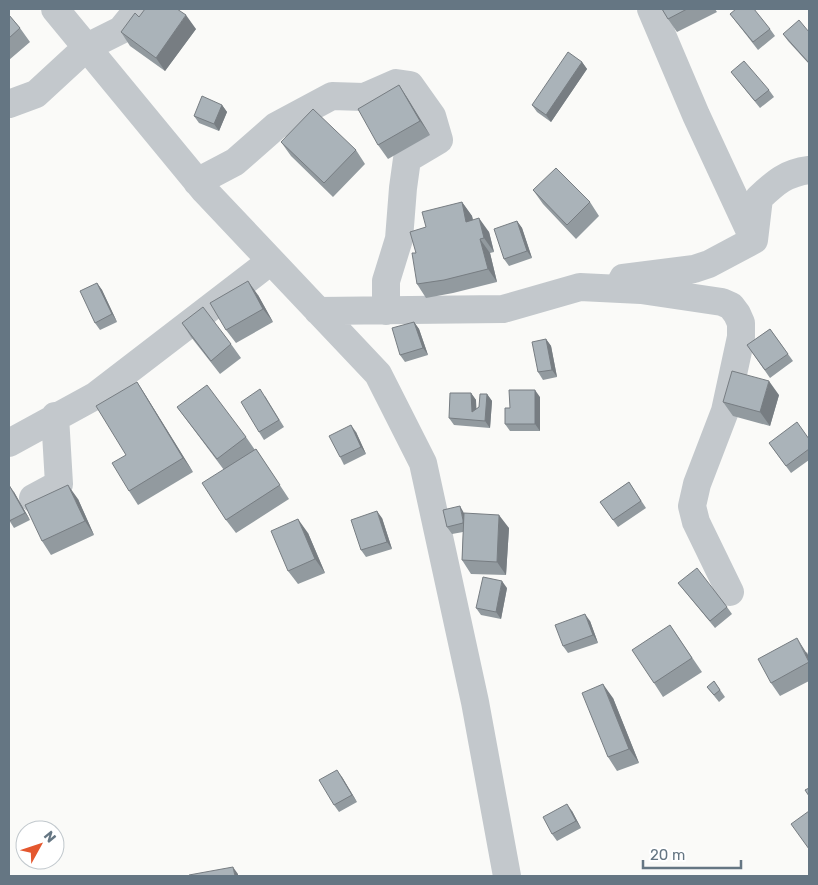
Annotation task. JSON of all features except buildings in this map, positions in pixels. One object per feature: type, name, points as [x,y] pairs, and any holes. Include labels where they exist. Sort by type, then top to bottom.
[{"type":"street","points":[[55,9],[197,182],[378,374],[423,463],[475,702],[507,876]]},
{"type":"street","points":[[9,104],[36,94],[87,47],[121,30],[138,9]]},
{"type":"street","points":[[651,9],[696,116],[754,240]]},
{"type":"street","points":[[197,182],[235,162],[276,126],[332,96],[364,97],[396,83],[410,85],[432,116],[438,140],[407,158],[399,239],[386,281],[386,311]]},
{"type":"street","points":[[754,240],[759,198],[789,174],[809,169]]},
{"type":"street","points":[[504,309],[574,286],[694,269],[709,264],[754,240]]},
{"type":"street","points":[[9,443],[94,396],[271,261]]},
{"type":"street","points":[[318,311],[504,309],[580,287],[641,290],[722,302],[731,306],[741,324],[742,337],[725,411],[697,484],[692,506],[696,522],[730,592]]},
{"type":"street","points":[[33,498],[59,484],[55,416]]}]
